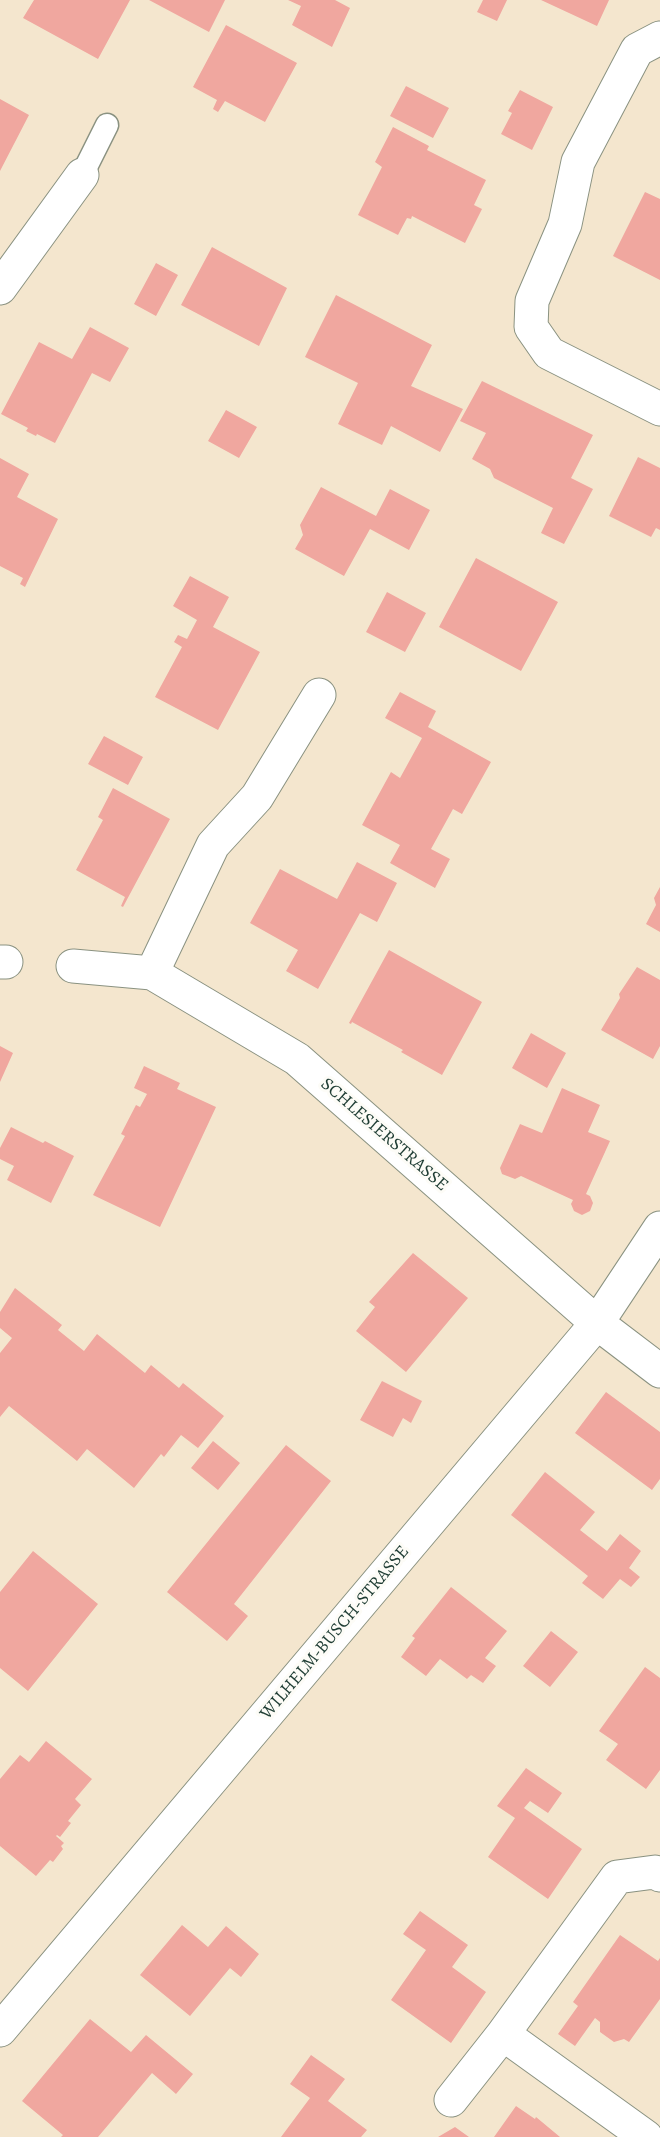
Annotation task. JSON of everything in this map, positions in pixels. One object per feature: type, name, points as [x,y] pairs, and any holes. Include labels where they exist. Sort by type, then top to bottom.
[{"type":"street","points":[[660,38],[637,50],[578,162],[565,224],[532,301],[531,327],[549,353],[660,409]]},
{"type":"street","points":[[0,288],[82,175]]},
{"type":"street","points":[[152,973],[213,845],[257,797],[319,694]]},
{"type":"street","name":"SCHLESIERSTRASSE","points":[[73,966],[152,973],[297,1059],[597,1323],[660,1371]]},
{"type":"street","name":"WILHELM-BUSCH-STRASSE","points":[[0,2030],[597,1323],[660,1228]]},
{"type":"street","points":[[451,2100],[503,2034],[617,1877],[655,1872],[660,1875]]},
{"type":"street","points":[[503,2034],[646,2137]]},
{"type":"lane","points":[[82,175],[107,125]]},
{"type":"building","points":[[34,0],[130,0],[98,59],[23,18]]},
{"type":"building","points":[[149,0],[225,0],[209,32]]},
{"type":"building","points":[[288,0],[335,0],[350,8],[332,47],[292,25],[301,6]]},
{"type":"building","points":[[483,0],[507,0],[497,21],[477,12]]},
{"type":"building","points":[[541,0],[609,0],[597,26]]},
{"type":"building","points":[[226,25],[297,63],[265,122],[225,101],[218,112],[213,109],[217,100],[193,87]]},
{"type":"building","points":[[406,86],[449,108],[433,138],[390,116]]},
{"type":"building","points":[[520,90],[553,107],[532,150],[501,134],[512,113],[508,111]]},
{"type":"building","points":[[0,99],[29,115],[0,171]]},
{"type":"building","points":[[393,127],[429,146],[427,150],[486,180],[474,205],[482,209],[465,243],[412,216],[411,219],[407,218],[398,235],[358,215],[382,167],[375,162]]},
{"type":"building","points":[[645,192],[660,199],[660,280],[613,256]]},
{"type":"building","points":[[212,247],[287,288],[259,346],[181,305]]},
{"type":"building","points":[[156,263],[178,275],[156,316],[134,304]]},
{"type":"building","points":[[336,295],[432,345],[411,386],[463,409],[440,452],[391,426],[382,445],[338,424],[358,383],[305,357]]},
{"type":"building","points":[[90,327],[129,348],[110,382],[92,373],[55,443],[26,431],[28,428],[1,414],[39,342],[72,359]]},
{"type":"building","points":[[482,381],[593,435],[571,478],[593,489],[564,544],[541,533],[553,508],[494,478],[490,469],[472,459],[486,433],[460,421]]},
{"type":"building","points":[[226,410],[257,427],[239,458],[208,441]]},
{"type":"building","points":[[638,457],[660,468],[660,530],[656,528],[651,537],[609,516]]},
{"type":"building","points":[[0,458],[29,474],[17,497],[58,519],[25,587],[20,584],[23,578],[0,566]]},
{"type":"building","points":[[321,487],[376,516],[390,489],[430,510],[409,550],[370,529],[344,576],[295,549],[303,535],[300,525]]},
{"type":"building","points":[[476,558],[558,602],[521,671],[439,627]]},
{"type":"building","points":[[190,576],[229,597],[213,627],[260,652],[218,730],[155,697],[182,647],[174,642],[178,635],[187,639],[197,620],[173,606]]},
{"type":"building","points":[[387,592],[426,613],[405,652],[366,632]]},
{"type":"building","points":[[400,692],[436,711],[428,727],[491,762],[462,814],[453,809],[431,849],[450,859],[435,888],[390,863],[400,845],[362,825],[391,772],[400,778],[422,738],[385,718]]},
{"type":"building","points":[[104,736],[143,757],[128,785],[88,764]]},
{"type":"building","points":[[113,788],[170,819],[123,907],[121,906],[125,897],[76,870],[103,820],[98,817]]},
{"type":"building","points":[[357,862],[397,883],[377,922],[360,913],[318,989],[286,971],[298,950],[250,923],[280,869],[337,899]]},
{"type":"building","points":[[660,887],[660,932],[646,924],[656,905],[654,898]]},
{"type":"building","points":[[389,950],[482,1002],[442,1075],[401,1052],[403,1050],[352,1022],[349,1023]]},
{"type":"building","points":[[637,967],[660,980],[660,1046],[653,1059],[601,1030],[620,998],[619,994]]},
{"type":"building","points":[[531,1033],[566,1053],[547,1088],[512,1068]]},
{"type":"building","points":[[0,1046],[13,1053],[0,1082]]},
{"type":"building","points":[[144,1066],[180,1083],[177,1089],[216,1107],[160,1227],[93,1195],[125,1136],[121,1134],[136,1105],[140,1107],[147,1094],[134,1088]]},
{"type":"building","points":[[562,1088],[600,1105],[588,1132],[610,1141],[586,1194],[590,1196],[593,1203],[590,1211],[582,1215],[574,1211],[571,1204],[573,1200],[521,1176],[515,1179],[502,1174],[500,1168],[520,1124],[542,1133]]},
{"type":"building","points":[[11,1127],[74,1156],[51,1203],[7,1180],[14,1166],[0,1159],[0,1148]]},
{"type":"building","points":[[413,1253],[468,1298],[406,1372],[356,1331],[375,1307],[369,1302]]},
{"type":"building","points":[[15,1288],[62,1325],[58,1330],[84,1351],[97,1334],[145,1373],[151,1365],[179,1388],[183,1383],[224,1416],[198,1448],[181,1435],[164,1457],[161,1454],[134,1488],[87,1449],[77,1461],[9,1406],[0,1417],[0,1353],[12,1338],[0,1328],[0,1312]]},
{"type":"building","points":[[382,1381],[422,1401],[411,1423],[403,1418],[393,1437],[360,1420]]},
{"type":"building","points":[[606,1392],[660,1432],[660,1479],[652,1490],[575,1433]]},
{"type":"building","points":[[213,1441],[240,1463],[218,1490],[191,1468]]},
{"type":"building","points":[[286,1445],[331,1481],[234,1604],[248,1616],[227,1641],[167,1592]]},
{"type":"building","points":[[545,1472],[595,1512],[580,1530],[607,1551],[620,1534],[641,1551],[629,1568],[640,1577],[631,1587],[620,1579],[603,1599],[582,1583],[588,1576],[511,1515]]},
{"type":"building","points":[[33,1551],[98,1604],[28,1691],[0,1668],[0,1592]]},
{"type":"building","points":[[451,1587],[507,1631],[485,1658],[496,1666],[483,1683],[471,1675],[467,1679],[440,1659],[426,1676],[401,1657],[415,1638],[412,1636]]},
{"type":"building","points":[[551,1631],[578,1652],[550,1687],[523,1666]]},
{"type":"building","points":[[645,1667],[660,1678],[660,1770],[646,1789],[606,1760],[618,1744],[599,1731]]},
{"type":"building","points":[[46,1741],[92,1779],[75,1799],[81,1805],[68,1821],[71,1823],[60,1837],[56,1836],[64,1843],[61,1846],[63,1849],[53,1862],[50,1860],[36,1876],[0,1846],[0,1779],[20,1755],[29,1762]]},
{"type":"building","points":[[526,1768],[562,1793],[548,1813],[530,1801],[524,1808],[582,1849],[548,1899],[488,1857],[515,1818],[497,1806]]},
{"type":"building","points":[[420,1911],[468,1945],[452,1967],[486,1992],[451,2043],[391,2000],[426,1950],[403,1934]]},
{"type":"building","points":[[182,1925],[208,1947],[226,1926],[259,1954],[241,1977],[230,1968],[190,2016],[140,1975]]},
{"type":"building","points":[[620,1935],[658,1961],[660,1958],[660,1999],[629,2042],[624,2039],[614,2042],[600,2032],[600,2022],[595,2018],[575,2046],[558,2034],[578,2006],[573,2002]]},
{"type":"building","points":[[90,2019],[131,2052],[146,2035],[193,2074],[176,2094],[152,2073],[98,2137],[61,2137],[63,2135],[22,2101]]},
{"type":"building","points":[[311,2055],[345,2079],[328,2101],[367,2130],[361,2137],[281,2137],[310,2098],[290,2084]]},
{"type":"building","points":[[516,2106],[535,2119],[536,2117],[560,2137],[494,2137]]},
{"type":"building","points":[[455,2127],[469,2137],[438,2137]]}]
